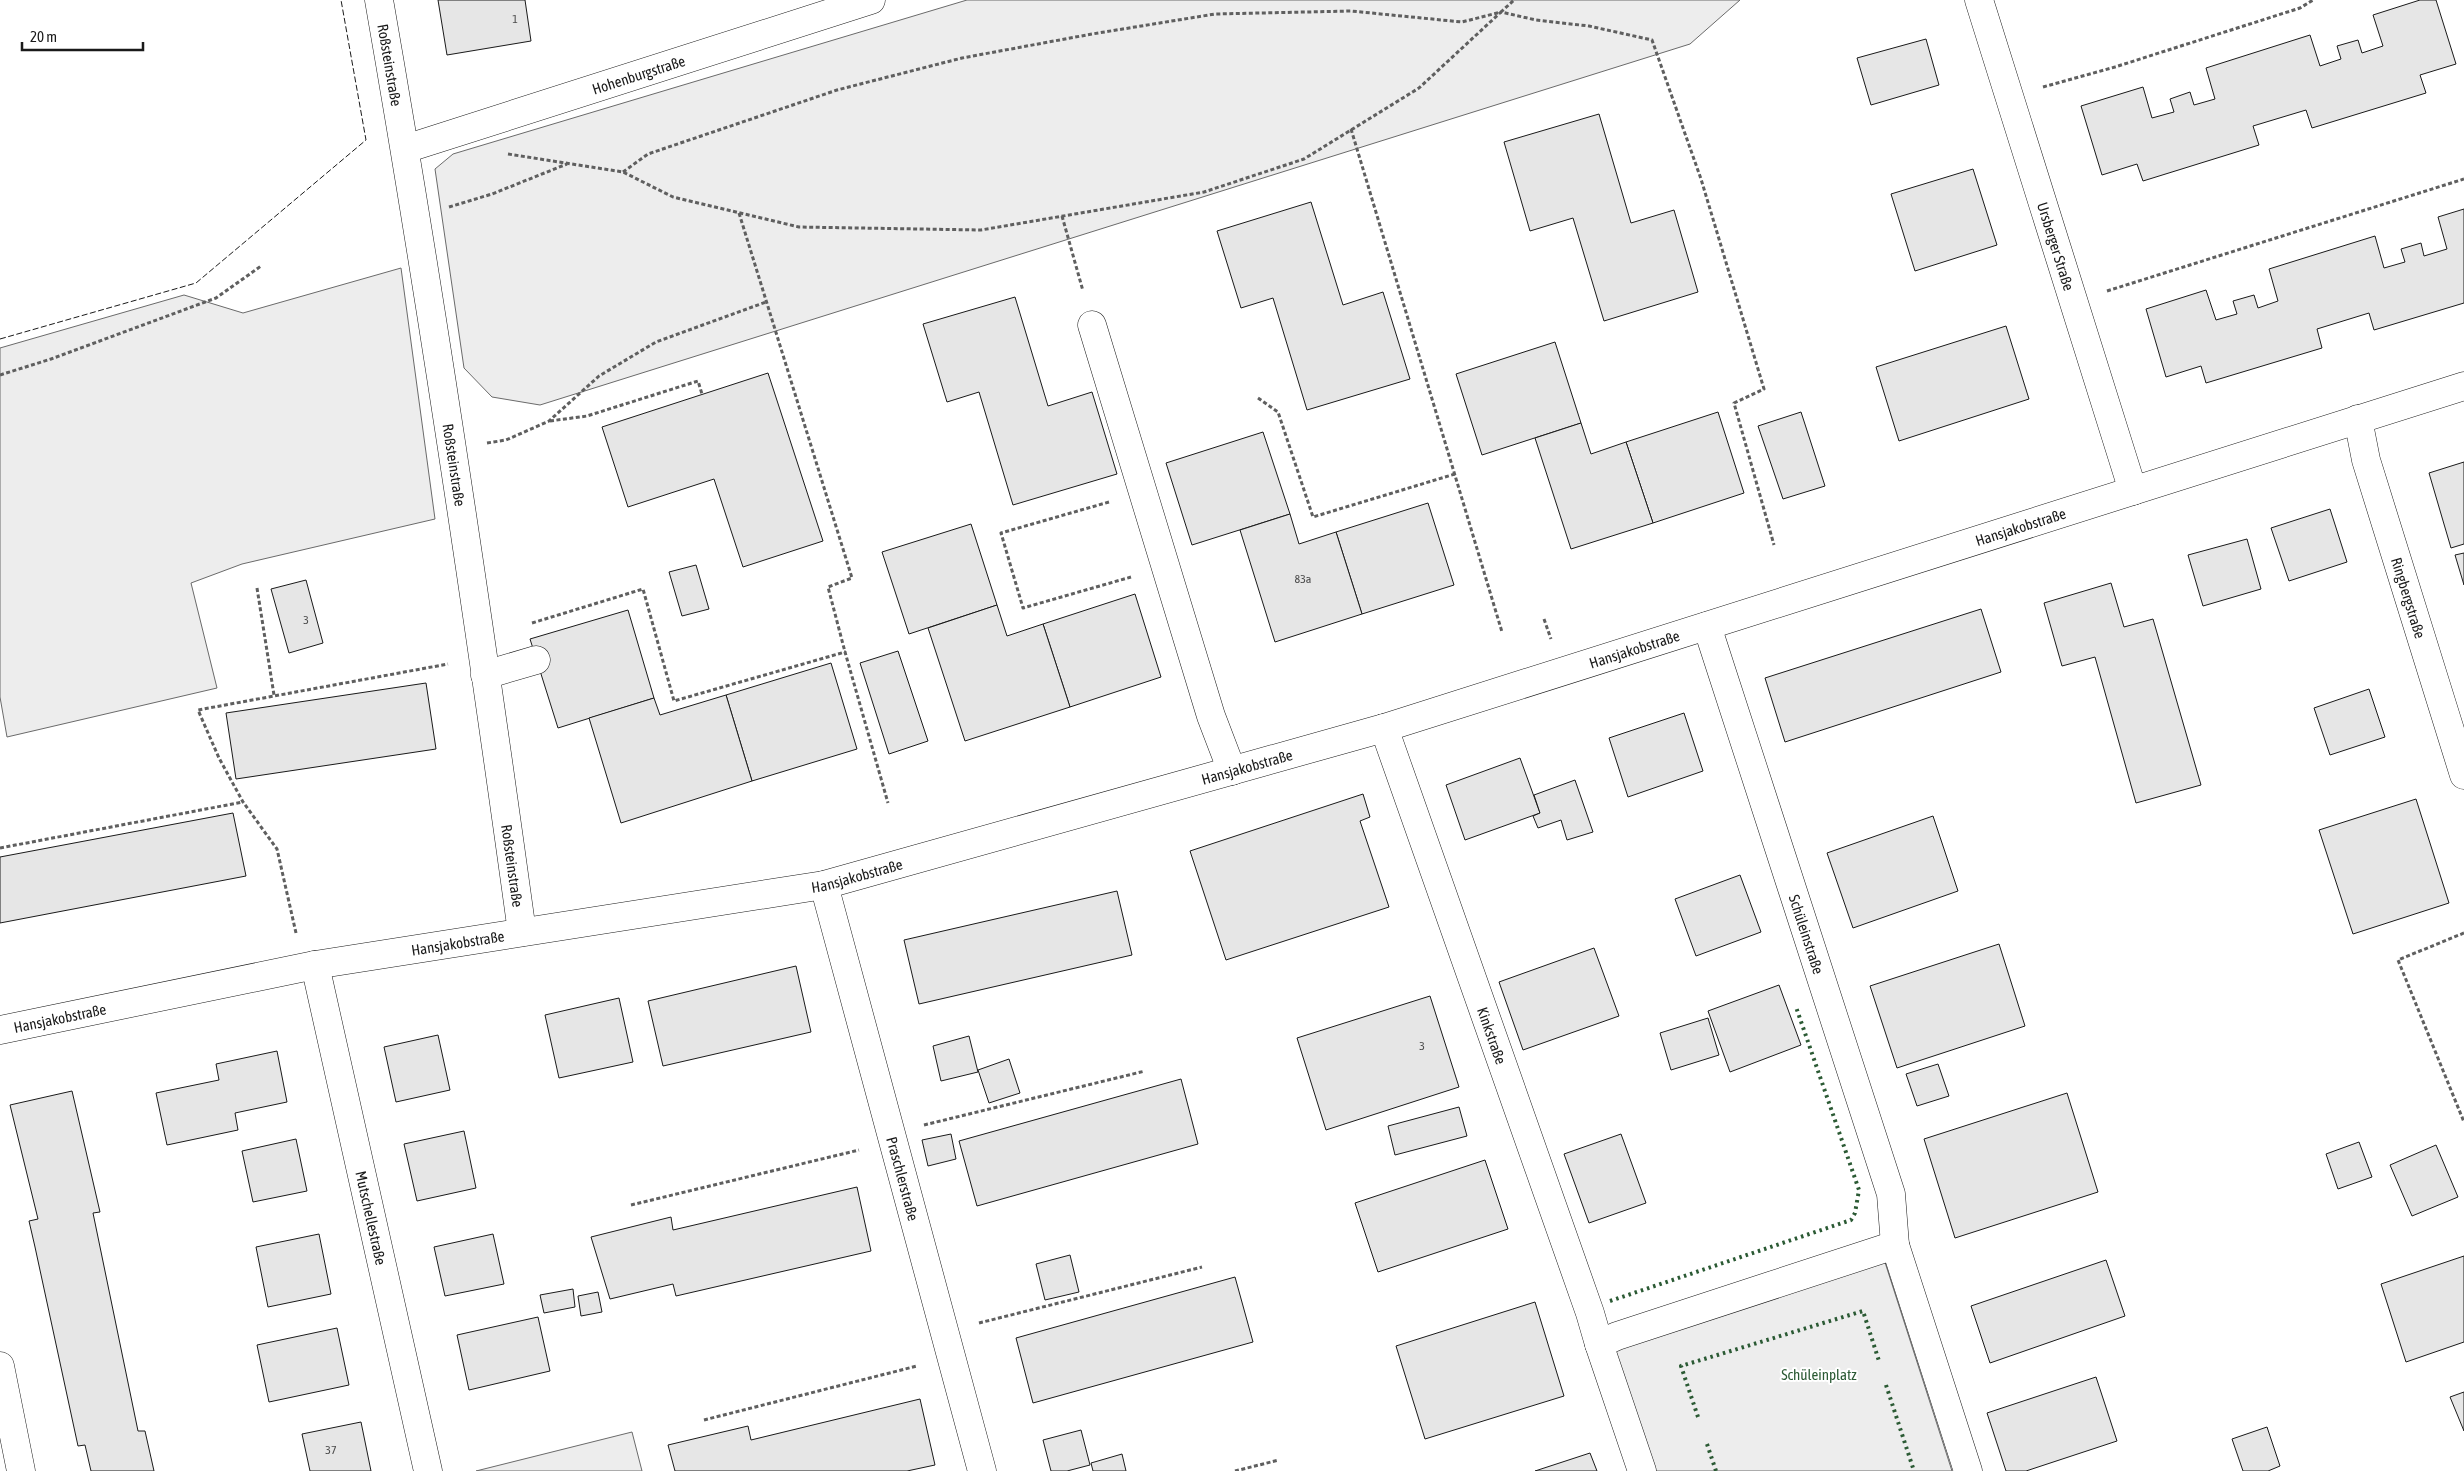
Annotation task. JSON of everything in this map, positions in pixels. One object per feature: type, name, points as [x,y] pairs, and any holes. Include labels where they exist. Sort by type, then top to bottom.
[{"type":"street","name":"Roßsteinstraße","points":[[379,0],[405,149],[452,449],[522,932]]},
{"type":"street","name":"Hohenburgstraße","points":[[405,149],[871,0]]},
{"type":"street","name":"Ursberger Straße","points":[[1980,0],[2133,491]]},
{"type":"street","points":[[1092,326],[1211,716],[1232,771]]},
{"type":"street","name":"Hansjakobstraße","points":[[0,1030],[308,966],[824,885],[1384,728],[2464,386]]},
{"type":"street","name":"Ringbergstraße","points":[[2358,419],[2366,460],[2464,775]]},
{"type":"street","name":"Schüleinstraße","points":[[1707,626],[1891,1194],[1895,1245]]},
{"type":"street","points":[[485,675],[536,660]]},
{"type":"street","name":"Kinkstraße","points":[[1384,728],[1600,1344]]},
{"type":"street","name":"Praschlerstraße","points":[[824,885],[982,1471]]},
{"type":"street","name":"Mutschellestraße","points":[[308,966],[428,1471]]},
{"type":"street","points":[[1642,1471],[1600,1344],[1617,1336],[1895,1245],[1968,1471]]},
{"type":"street","points":[[0,1366],[21,1471]]},
{"type":"path","points":[[500,153],[623,172],[673,197],[799,226],[981,230],[1204,192],[1304,158],[1419,88],[1514,0]]},
{"type":"path","points":[[2010,96],[2115,67],[2300,8],[2313,0]]},
{"type":"path","points":[[623,172],[648,154],[837,90],[971,56],[1215,14],[1351,11],[1462,22],[1501,12],[1536,20],[1589,26],[1652,40],[1701,179],[1764,389],[1734,403],[1774,545]]},
{"type":"path","points":[[1351,129],[1502,632]]},
{"type":"path","points":[[446,208],[492,194],[568,164]]},
{"type":"path","points":[[2074,302],[2464,179]]},
{"type":"path","points":[[739,213],[852,578],[828,587],[888,803]]},
{"type":"path","points":[[1062,216],[1092,326]]},
{"type":"path","points":[[0,375],[51,359],[216,298],[261,266]]},
{"type":"path","points":[[549,421],[599,376],[656,342],[766,302]]},
{"type":"path","points":[[452,449],[506,440],[549,421],[587,416],[698,381],[702,394]]},
{"type":"path","points":[[1258,398],[1278,412],[1313,517],[1455,474]]},
{"type":"path","points":[[1143,492],[1001,533],[1023,608],[1166,567]]},
{"type":"path","points":[[257,588],[274,695]]},
{"type":"path","points":[[529,624],[643,589],[674,701],[845,652]]},
{"type":"path","points":[[308,966],[277,849],[243,802],[219,758],[198,710],[454,663]]},
{"type":"path","points":[[0,848],[243,802]]},
{"type":"path","points":[[2464,933],[2398,960],[2464,1122]]},
{"type":"path","points":[[631,1205],[1145,1071]]},
{"type":"path","points":[[945,1332],[1202,1266]]},
{"type":"path","points":[[704,1420],[952,1358]]},
{"type":"path","points":[[1236,1471],[1279,1460]]},
{"type":"shaded area","points":[[967,0],[1740,0],[1690,44],[540,405],[492,397],[464,368],[435,169],[453,154]]},
{"type":"shaded area","points":[[401,268],[435,519],[242,564],[191,583],[217,688],[7,737],[0,697],[0,348],[184,295],[243,313]]},
{"type":"shaded area","name":"Schüleinplatz","points":[[1882,1253],[1952,1471],[1651,1471],[1609,1339]]},
{"type":"shaded area","points":[[632,1432],[642,1471],[476,1471]]},
{"type":"building","points":[[438,0],[525,0],[531,41],[447,55]]},
{"type":"building","points":[[2420,0],[2436,0],[2456,64],[2420,75],[2426,93],[2312,128],[2306,110],[2253,126],[2259,145],[2143,181],[2137,164],[2102,175],[2081,106],[2143,87],[2152,118],[2174,112],[2170,99],[2190,92],[2194,105],[2215,99],[2206,68],[2310,35],[2320,66],[2341,59],[2337,46],[2358,40],[2362,53],[2383,46],[2373,15]]},
{"type":"building","points":[[1926,39],[1939,85],[1871,105],[1857,58]]},
{"type":"building","points":[[1599,114],[1631,223],[1674,210],[1698,292],[1604,321],[1573,218],[1530,231],[1504,142]]},
{"type":"building","points":[[1973,169],[1997,245],[1915,271],[1891,194]]},
{"type":"building","points":[[1311,202],[1343,305],[1383,292],[1410,379],[1307,410],[1273,298],[1241,308],[1217,231]]},
{"type":"building","points":[[2464,209],[2464,303],[2374,330],[2369,313],[2317,329],[2322,348],[2206,383],[2201,366],[2166,377],[2146,309],[2206,290],[2216,320],[2237,314],[2233,301],[2254,295],[2258,308],[2278,301],[2269,269],[2375,236],[2384,268],[2405,262],[2401,249],[2421,243],[2424,256],[2447,249],[2438,217]]},
{"type":"building","points":[[1015,297],[1048,406],[1092,392],[1117,474],[1013,505],[979,392],[947,402],[923,324]]},
{"type":"building","points":[[2006,326],[2029,399],[1899,441],[1876,367]]},
{"type":"building","points":[[1555,342],[1581,423],[1482,455],[1456,374]]},
{"type":"building","points":[[768,373],[823,541],[743,567],[714,479],[628,507],[602,427]]},
{"type":"building","points":[[1718,412],[1744,493],[1653,523],[1626,442]]},
{"type":"building","points":[[1801,412],[1825,486],[1783,499],[1758,426]]},
{"type":"building","points":[[1581,423],[1591,454],[1626,442],[1653,523],[1571,549],[1535,438]]},
{"type":"building","points":[[1263,432],[1290,514],[1192,545],[1166,463]]},
{"type":"building","points":[[2464,462],[2464,544],[2451,548],[2429,473]]},
{"type":"building","points":[[1428,503],[1454,585],[1362,614],[1336,532]]},
{"type":"building","points":[[2330,509],[2347,562],[2289,581],[2271,528]]},
{"type":"building","points":[[1290,514],[1299,544],[1336,532],[1362,614],[1275,642],[1240,530]]},
{"type":"building","points":[[971,524],[997,605],[909,634],[882,552]]},
{"type":"building","points":[[2247,539],[2261,589],[2203,606],[2188,555]]},
{"type":"building","points":[[2464,553],[2464,585],[2455,555]]},
{"type":"building","points":[[696,565],[709,609],[682,616],[669,572]]},
{"type":"building","points":[[306,580],[323,643],[289,653],[271,589]]},
{"type":"building","points":[[2111,583],[2124,627],[2153,619],[2201,785],[2136,803],[2095,657],[2062,666],[2044,603]]},
{"type":"building","points":[[1135,594],[1161,677],[1070,707],[1043,624]]},
{"type":"building","points":[[997,605],[1007,636],[1043,624],[1070,707],[965,741],[928,628]]},
{"type":"building","points":[[1981,609],[2001,672],[1785,742],[1765,678]]},
{"type":"building","points":[[628,610],[654,698],[558,728],[530,639]]},
{"type":"building","points":[[898,651],[928,741],[889,754],[860,663]]},
{"type":"building","points":[[831,663],[857,749],[752,781],[726,695]]},
{"type":"building","points":[[426,683],[436,749],[236,779],[226,713]]},
{"type":"building","points":[[2369,689],[2385,737],[2330,755],[2314,708]]},
{"type":"building","points":[[726,695],[752,781],[621,823],[589,718],[654,698],[660,715]]},
{"type":"building","points":[[1684,713],[1703,771],[1628,797],[1609,738]]},
{"type":"building","points":[[1520,758],[1540,813],[1465,840],[1446,785]]},
{"type":"building","points":[[1575,780],[1593,832],[1567,840],[1561,820],[1538,828],[1533,816],[1540,813],[1534,795]]},
{"type":"building","points":[[1363,794],[1370,817],[1360,821],[1389,907],[1226,960],[1190,851]]},
{"type":"building","points":[[2416,799],[2449,903],[2353,934],[2319,830]]},
{"type":"building","points":[[233,813],[246,876],[0,923],[0,857]]},
{"type":"building","points":[[1933,816],[1958,891],[1853,928],[1827,853]]},
{"type":"building","points":[[1740,875],[1761,932],[1696,956],[1675,899]]},
{"type":"building","points":[[1117,891],[1132,955],[919,1004],[904,940]]},
{"type":"building","points":[[1999,944],[2025,1026],[1897,1068],[1870,986]]},
{"type":"building","points":[[1594,948],[1619,1016],[1523,1050],[1499,982]]},
{"type":"building","points":[[796,966],[811,1032],[663,1066],[648,1001]]},
{"type":"building","points":[[1779,985],[1801,1045],[1730,1072],[1708,1011]]},
{"type":"building","points":[[1430,996],[1459,1087],[1326,1130],[1297,1038]]},
{"type":"building","points":[[619,998],[633,1062],[559,1078],[545,1015]]},
{"type":"building","points":[[1708,1018],[1719,1055],[1671,1070],[1660,1033]]},
{"type":"building","points":[[438,1035],[450,1090],[396,1102],[384,1047]]},
{"type":"building","points":[[969,1036],[978,1072],[941,1081],[933,1046]]},
{"type":"building","points":[[277,1051],[287,1102],[235,1113],[238,1130],[167,1145],[156,1093],[219,1080],[216,1064]]},
{"type":"building","points":[[1009,1059],[1020,1093],[989,1103],[978,1070]]},
{"type":"building","points":[[1938,1064],[1949,1096],[1917,1106],[1906,1074]]},
{"type":"building","points":[[1181,1079],[1198,1144],[977,1206],[959,1141]]},
{"type":"building","points":[[72,1091],[100,1212],[93,1213],[138,1431],[145,1431],[154,1471],[91,1471],[85,1445],[78,1446],[29,1221],[38,1219],[10,1105]]},
{"type":"building","points":[[2067,1093],[2098,1192],[1955,1238],[1924,1139]]},
{"type":"building","points":[[1459,1107],[1467,1136],[1395,1155],[1388,1126]]},
{"type":"building","points":[[464,1131],[476,1188],[417,1201],[404,1144]]},
{"type":"building","points":[[951,1134],[956,1159],[928,1166],[922,1140]]},
{"type":"building","points":[[1621,1134],[1646,1203],[1589,1223],[1564,1154]]},
{"type":"building","points":[[296,1139],[307,1191],[253,1202],[242,1151]]},
{"type":"building","points":[[2359,1142],[2372,1177],[2338,1189],[2326,1154]]},
{"type":"building","points":[[2436,1145],[2458,1197],[2412,1216],[2390,1165]]},
{"type":"building","points":[[1485,1160],[1508,1229],[1378,1272],[1355,1203]]},
{"type":"building","points":[[857,1187],[871,1251],[676,1296],[673,1284],[610,1299],[591,1237],[671,1217],[673,1230]]},
{"type":"building","points":[[319,1234],[331,1294],[268,1307],[256,1247]]},
{"type":"building","points":[[493,1234],[504,1284],[445,1296],[434,1247]]},
{"type":"building","points":[[1070,1255],[1079,1292],[1045,1300],[1036,1264]]},
{"type":"building","points":[[2464,1256],[2464,1342],[2406,1362],[2381,1284]]},
{"type":"building","points":[[2106,1260],[2125,1316],[1990,1363],[1971,1306]]},
{"type":"building","points":[[1235,1277],[1253,1342],[1033,1403],[1016,1338]]},
{"type":"building","points":[[573,1289],[575,1307],[544,1313],[540,1295]]},
{"type":"building","points":[[598,1292],[602,1312],[581,1316],[578,1296]]},
{"type":"building","points":[[1535,1302],[1564,1396],[1425,1439],[1396,1346]]},
{"type":"building","points":[[538,1317],[550,1371],[469,1390],[457,1335]]},
{"type":"building","points":[[337,1328],[349,1385],[269,1402],[257,1345]]},
{"type":"building","points":[[2096,1377],[2117,1441],[2026,1471],[2006,1471],[1987,1413]]},
{"type":"building","points":[[2464,1392],[2464,1431],[2450,1397]]},
{"type":"building","points":[[920,1399],[935,1465],[907,1471],[675,1471],[668,1445],[748,1426],[751,1440]]},
{"type":"building","points":[[361,1422],[371,1471],[310,1471],[302,1434]]},
{"type":"building","points":[[2267,1427],[2280,1466],[2268,1471],[2243,1471],[2232,1439]]},
{"type":"building","points":[[1081,1430],[1090,1465],[1067,1471],[1051,1471],[1043,1440]]},
{"type":"building","points":[[1590,1453],[1597,1471],[1535,1471]]},
{"type":"building","points":[[1122,1454],[1126,1471],[1093,1471],[1091,1463]]},
{"type":"hedge","points":[[1610,1301],[1851,1220],[1855,1213],[1859,1190],[1796,1007]]},
{"type":"hedge","points":[[1698,1417],[1681,1366],[1863,1311],[1879,1361]]},
{"type":"hedge","points":[[1886,1385],[1914,1471]]},
{"type":"hedge","points":[[1707,1444],[1716,1471]]},
{"type":"fence","points":[[0,339],[196,283],[366,140],[341,0]]}]
